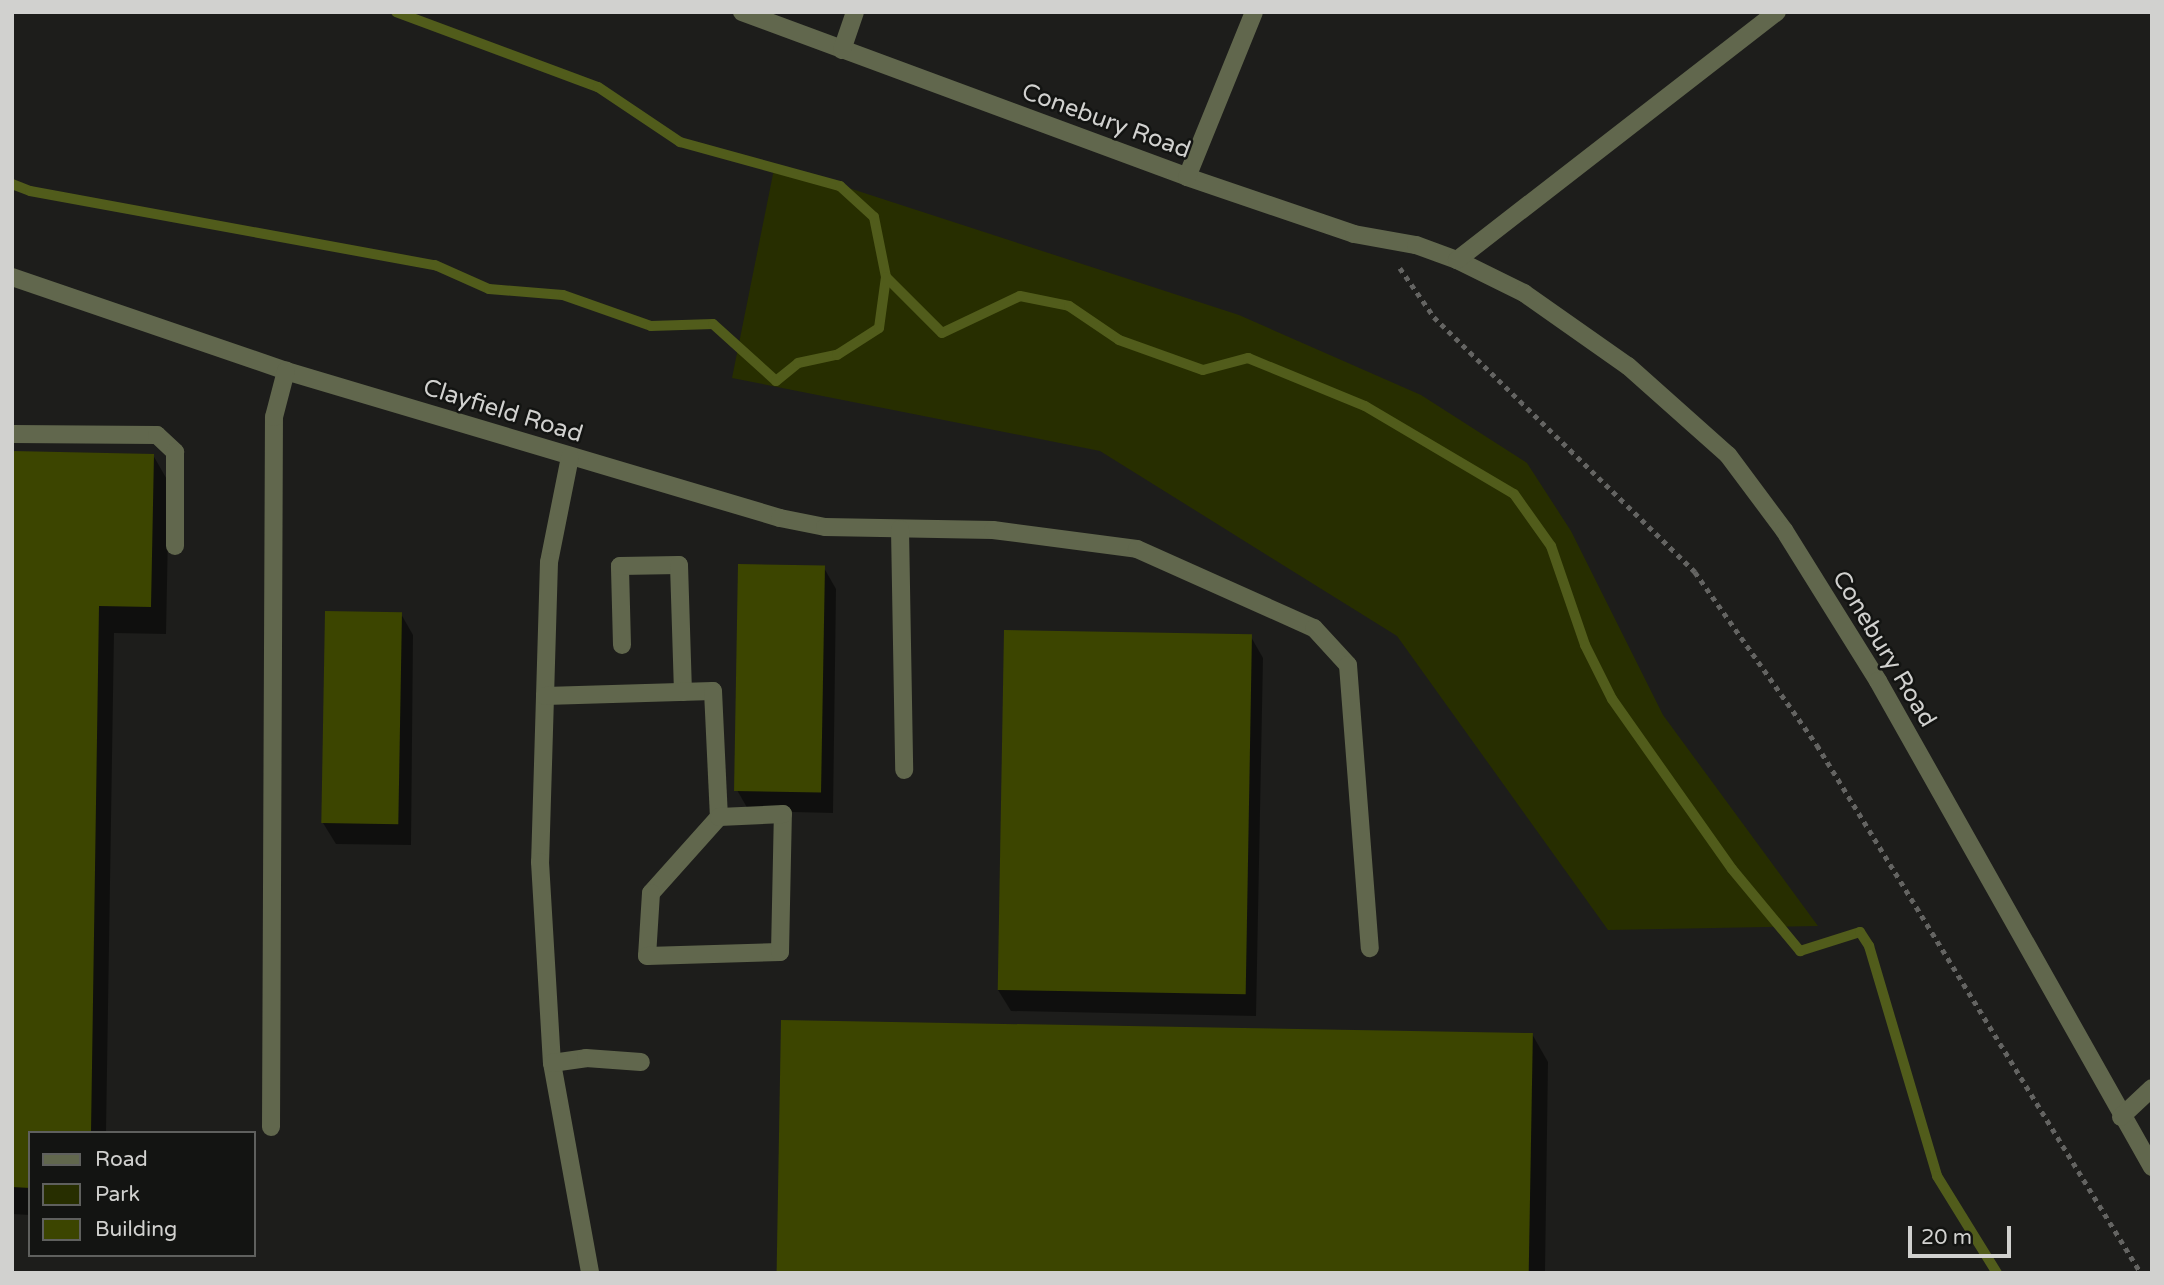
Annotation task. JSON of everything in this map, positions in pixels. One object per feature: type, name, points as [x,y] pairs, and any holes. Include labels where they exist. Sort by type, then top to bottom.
[{"type":"street","name":"Conebury Road","points":[[742,12],[1187,177],[1354,234],[1457,260],[1524,293],[1628,366],[1728,455],[1784,530],[1878,681],[2121,1117],[2152,1167]]},
{"type":"street","points":[[842,50],[855,12]]},
{"type":"street","points":[[1187,177],[1254,12]]},
{"type":"street","points":[[1457,260],[1777,12]]},
{"type":"street","name":"Clayfield Road","points":[[12,277],[286,371],[780,518],[825,527],[993,530],[1137,549],[1314,628],[1348,665],[1370,948]]},
{"type":"street","points":[[271,1127],[274,417],[286,371]]},
{"type":"street","points":[[12,433],[158,435],[175,452],[175,546]]},
{"type":"street","points":[[570,457],[549,562],[540,862],[552,1063],[590,1273]]},
{"type":"street","points":[[900,529],[904,770]]},
{"type":"street","points":[[622,645],[620,566],[680,565],[682,692]]},
{"type":"street","points":[[545,696],[713,691],[719,817],[651,893],[647,956],[780,952],[783,814],[719,817]]},
{"type":"street","points":[[552,1063],[586,1058],[641,1062]]},
{"type":"street","points":[[2121,1117],[2152,1088]]},
{"type":"path","points":[[1380,239],[1434,317],[1695,572],[1817,745],[2141,1273]]},
{"type":"green space","points":[[775,164],[1239,315],[1421,395],[1527,463],[1571,531],[1663,715],[1818,926],[1608,930],[1397,636],[1100,451],[732,378]]},
{"type":"building","points":[[12,451],[154,454],[151,607],[99,606],[91,1131],[28,1131],[28,1188],[12,1187]]},
{"type":"building","points":[[738,564],[825,566],[821,792],[734,791]]},
{"type":"building","points":[[325,611],[402,612],[398,824],[321,823]]},
{"type":"building","points":[[1004,630],[1252,634],[1246,994],[998,990]]},
{"type":"building","points":[[781,1020],[1533,1033],[1529,1273],[777,1273]]},
{"type":"waterway","points":[[396,12],[598,87],[680,142],[840,186],[874,217],[886,277]]},
{"type":"waterway","points":[[12,184],[30,191],[435,265],[489,289],[563,295],[651,326],[713,324],[776,381],[798,363],[837,355],[879,328],[886,277],[942,333],[1020,296],[1069,306],[1119,340],[1203,370],[1248,358],[1365,406],[1514,494],[1551,546],[1585,645],[1612,699],[1732,869],[1800,951],[1860,932],[1869,946],[1937,1176],[1997,1273]]}]
